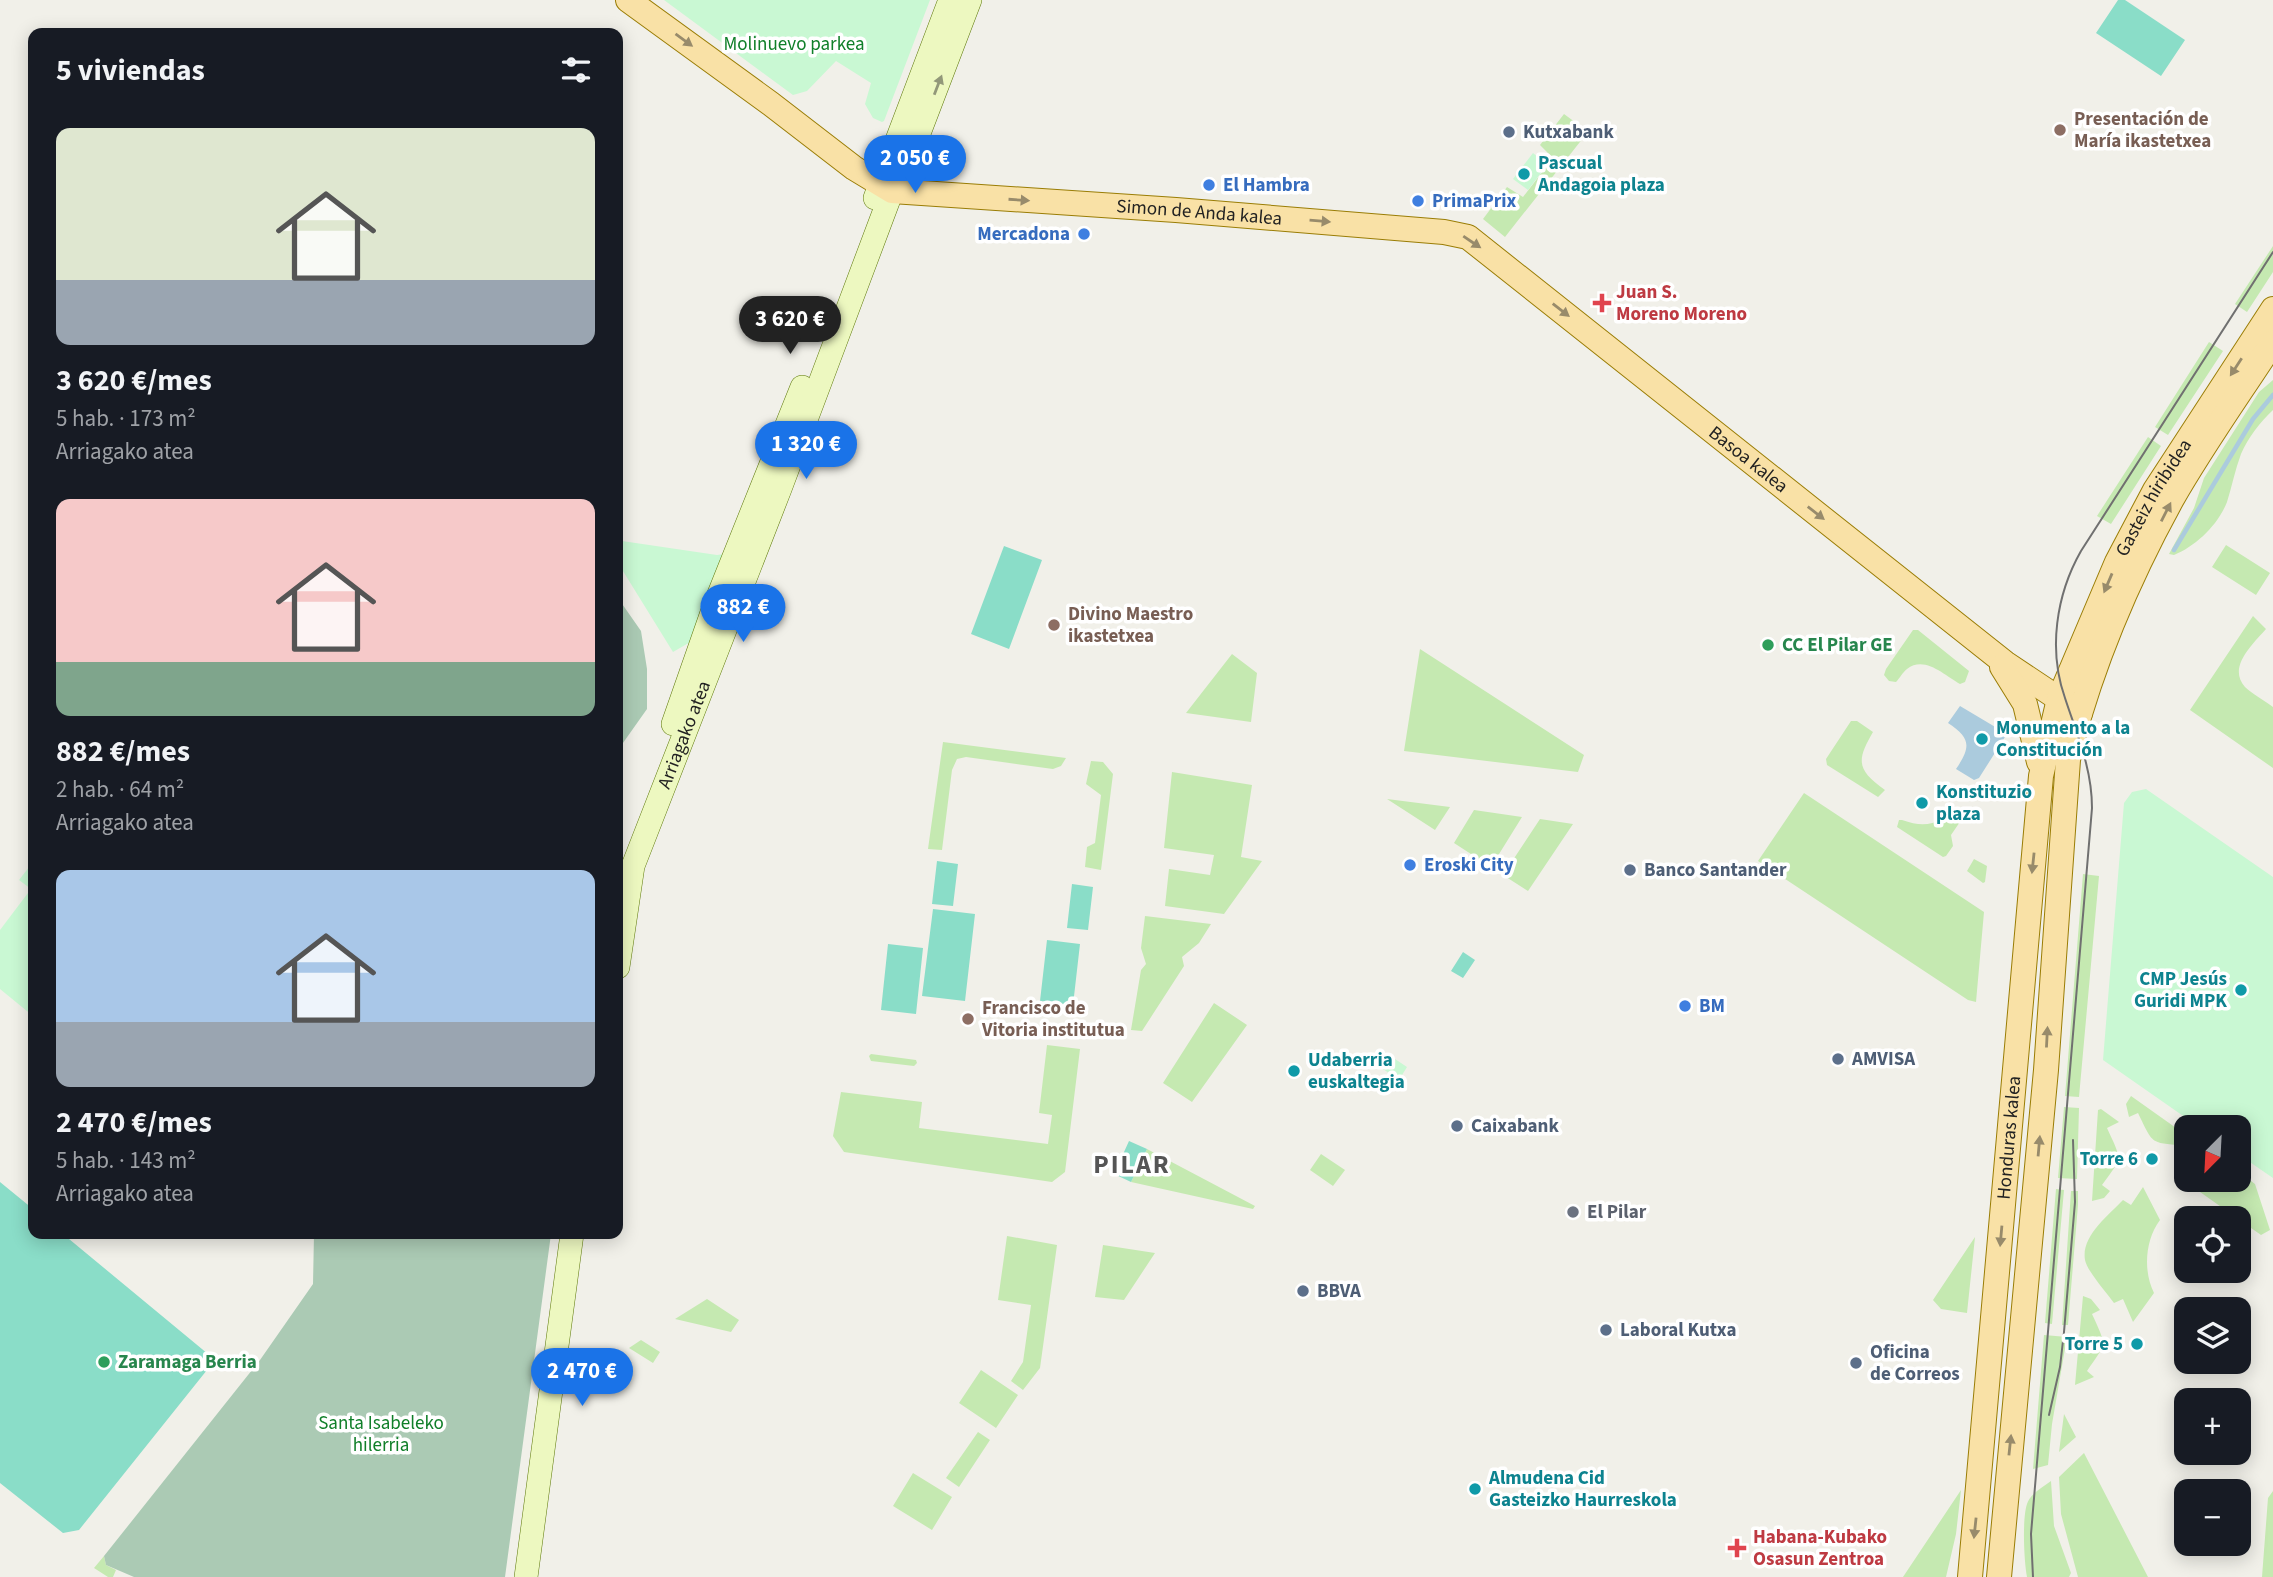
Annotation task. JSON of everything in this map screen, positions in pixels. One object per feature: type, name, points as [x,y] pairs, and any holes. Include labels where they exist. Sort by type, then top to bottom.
[{"type":"main road","points":[[628,0],[886,188]]},
{"type":"main road","name":"Arriagako atea","points":[[623,935],[634,866],[886,188],[950,0]]},
{"type":"main road","name":"Arriagako atea","points":[[623,866],[629,842],[678,713],[715,604],[886,188],[918,136],[970,0]]},
{"type":"main road","name":"Simon de Anda kalea","points":[[886,188],[1444,232],[1468,237],[1507,268]]},
{"type":"main road","name":"Basoa kalea","points":[[1507,268],[2012,668],[2070,706]]},
{"type":"main road","name":"Gasteiz hiribidea","points":[[2070,706],[2073,668],[2134,527],[2155,490],[2273,309]]},
{"type":"main road","name":"Gasteiz hiribidea","points":[[2070,706],[2098,663],[2124,595],[2174,497],[2273,342]]},
{"type":"main road","name":"Basoa kalea","points":[[1989,650],[2025,704],[2041,775]]},
{"type":"main road","points":[[2012,668],[2046,671],[2098,663]]},
{"type":"main road","name":"Honduras kalea","points":[[1970,1577],[2041,775],[2070,706]]},
{"type":"main road","name":"Honduras kalea","points":[[1999,1577],[2045,1082],[2070,706]]},
{"type":"main road","points":[[526,1577],[571,1239]]},
{"type":"main road","points":[[539,1577],[581,1239]]},
{"type":"green space","name":"Molinuevo parkea","points":[[664,0],[930,0],[882,122],[873,118],[865,104],[871,83],[836,61],[807,91],[793,95]]},
{"type":"green space","points":[[2118,0],[2125,0],[2185,40],[2161,76],[2096,33]]},
{"type":"green space","points":[[1564,114],[1587,133],[1505,237],[1483,219],[1507,187],[1523,197],[1553,158],[1540,145]]},
{"type":"green space","points":[[1533,153],[1547,165],[1528,190],[1513,179]]},
{"type":"green space","points":[[2273,246],[2273,272],[2247,312],[2235,304]]},
{"type":"green space","points":[[2209,342],[2223,351],[2168,435],[2155,427]]},
{"type":"green space","points":[[2273,380],[2273,410],[2255,430],[2241,454],[2223,511],[2212,527],[2198,540],[2174,555],[2169,554],[2194,508],[2204,478],[2259,392]]},
{"type":"green space","points":[[2148,437],[2161,446],[2111,524],[2097,516]]},
{"type":"green space","points":[[623,541],[717,555],[730,553],[699,637],[673,652],[623,571]]},
{"type":"green space","points":[[2226,545],[2270,573],[2256,595],[2212,567]]},
{"type":"green space","points":[[1004,546],[1042,560],[1009,649],[971,634]]},
{"type":"green space","points":[[623,605],[641,631],[647,669],[647,709],[623,743]]},
{"type":"green space","points":[[2253,616],[2266,629],[2244,656],[2239,672],[2245,687],[2273,707],[2273,768],[2190,710]]},
{"type":"green space","points":[[1913,630],[1918,630],[1969,671],[1965,682],[1960,684],[1935,668],[1921,664],[1907,669],[1896,682],[1889,681],[1884,675],[1886,669]]},
{"type":"green space","points":[[1420,649],[1584,755],[1578,772],[1404,751]]},
{"type":"green space","points":[[1232,654],[1257,673],[1251,722],[1186,713]]},
{"type":"green space","points":[[1851,721],[1857,721],[1873,732],[1864,750],[1862,764],[1869,777],[1885,790],[1878,797],[1827,765],[1826,759]]},
{"type":"green space","points":[[943,742],[1066,758],[1061,766],[1053,769],[966,757],[957,759],[952,770],[942,850],[928,849]]},
{"type":"green space","points":[[1091,761],[1103,762],[1113,774],[1101,870],[1085,867],[1087,847],[1095,843],[1101,795],[1086,784]]},
{"type":"green space","points":[[1172,772],[1252,785],[1241,857],[1262,861],[1224,914],[1165,906],[1169,869],[1210,875],[1214,855],[1164,848]]},
{"type":"green space","points":[[2146,789],[2273,877],[2273,1178],[2251,1163],[2251,1115],[2182,1115],[2103,1060],[2124,803],[2132,792]]},
{"type":"green space","points":[[1804,793],[1984,912],[1976,1002],[1968,1000],[1758,861]]},
{"type":"green space","points":[[1387,799],[1450,807],[1435,830]]},
{"type":"green space","points":[[1960,807],[1964,816],[1951,835],[1953,846],[1943,857],[1897,827],[1899,820],[1919,824],[1933,823]]},
{"type":"green space","points":[[1474,810],[1522,817],[1491,867],[1454,843]]},
{"type":"green space","points":[[1540,819],[1573,824],[1528,891],[1503,875]]},
{"type":"green space","points":[[1974,859],[1987,866],[1983,883],[1967,871]]},
{"type":"green space","points":[[937,861],[958,864],[953,906],[932,904]]},
{"type":"green space","points":[[28,868],[28,887],[19,880]]},
{"type":"green space","points":[[2083,874],[2099,876],[2079,1097],[2065,1096]]},
{"type":"green space","points":[[1072,884],[1093,887],[1088,930],[1067,928]]},
{"type":"green space","points":[[28,893],[28,1012],[0,989],[0,930]]},
{"type":"green space","points":[[933,909],[975,914],[965,1001],[922,996]]},
{"type":"green space","points":[[1145,916],[1211,924],[1199,943],[1182,957],[1184,966],[1142,1031],[1131,1030],[1141,970],[1146,964],[1141,948]]},
{"type":"green space","points":[[1047,940],[1080,944],[1073,1005],[1040,1001]]},
{"type":"green space","points":[[888,944],[923,948],[916,1014],[881,1010]]},
{"type":"green space","points":[[1463,952],[1475,960],[1463,978],[1451,971]]},
{"type":"green space","points":[[1214,1003],[1247,1025],[1192,1102],[1163,1083]]},
{"type":"green space","points":[[1047,1045],[1080,1049],[1065,1172],[1052,1182],[844,1152],[833,1136],[841,1092],[922,1102],[919,1128],[1048,1144],[1052,1115],[1039,1113]]},
{"type":"green space","points":[[871,1054],[916,1060],[917,1063],[914,1066],[871,1061]]},
{"type":"green space","points":[[1392,1057],[1407,1067],[1399,1080],[1383,1069]]},
{"type":"green space","points":[[2131,1096],[2174,1126],[2174,1145],[2159,1143],[2151,1137],[2138,1113],[2129,1117],[2126,1104]]},
{"type":"green space","points":[[2064,1107],[2079,1108],[2077,1179],[2058,1178]]},
{"type":"green space","points":[[2101,1109],[2119,1122],[2107,1128],[2118,1158],[2102,1185],[2110,1191],[2104,1198],[2092,1201],[2098,1110]]},
{"type":"green space","points":[[1129,1141],[1147,1149],[1131,1182],[1114,1174]]},
{"type":"green space","points":[[1147,1149],[1255,1206],[1253,1209],[1131,1182]]},
{"type":"green space","points":[[1321,1154],[1345,1170],[1333,1186],[1310,1170]]},
{"type":"green space","points":[[2251,1181],[2255,1184],[2270,1230],[2261,1235],[2251,1228],[2251,1206],[2220,1206],[2200,1192],[2251,1192]]},
{"type":"green space","name":"Zaramaga Berria","points":[[0,1182],[28,1205],[28,1239],[69,1239],[208,1354],[207,1370],[79,1530],[63,1533],[0,1483]]},
{"type":"green space","points":[[2143,1187],[2160,1220],[2151,1237],[2147,1256],[2148,1275],[2154,1293],[2133,1322],[2123,1299],[2114,1303],[2093,1276],[2085,1260],[2085,1251],[2091,1235],[2103,1220],[2123,1200],[2131,1205]]},
{"type":"green space","points":[[2056,1189],[2064,1190],[2052,1324],[2045,1323]]},
{"type":"green space","points":[[2071,1191],[2078,1191],[2078,1205],[2068,1325],[2062,1325]]},
{"type":"green space","points":[[1007,1236],[1057,1245],[1040,1368],[1023,1390],[1011,1381],[1023,1362],[1031,1305],[998,1300]]},
{"type":"green space","points":[[1975,1237],[1967,1313],[1941,1309],[1933,1300]]},
{"type":"green space","name":"Santa Isabeleko hilerria","points":[[314,1239],[550,1239],[505,1577],[134,1577],[106,1565],[104,1556],[260,1360],[313,1284]]},
{"type":"green space","points":[[1103,1245],[1155,1253],[1124,1300],[1095,1297]]},
{"type":"green space","points":[[2083,1296],[2091,1299],[2100,1310],[2092,1314],[2103,1344],[2087,1371],[2094,1377],[2075,1385]]},
{"type":"green space","points":[[707,1299],[739,1320],[731,1332],[675,1319]]},
{"type":"green space","points":[[2044,1335],[2067,1337],[2048,1465],[2033,1469]]},
{"type":"green space","points":[[641,1340],[660,1352],[653,1363],[629,1348]]},
{"type":"green space","points":[[981,1370],[1018,1395],[996,1428],[959,1403]]},
{"type":"green space","points":[[2064,1414],[2076,1437],[2059,1452]]},
{"type":"green space","points":[[978,1432],[990,1440],[959,1487],[946,1478]]},
{"type":"green space","points":[[2084,1453],[2148,1577],[2078,1577],[2061,1514],[2059,1477]]},
{"type":"green space","points":[[913,1473],[952,1497],[932,1530],[893,1506]]},
{"type":"green space","points":[[2051,1481],[2054,1526],[2071,1573],[2069,1577],[2027,1577],[2024,1519],[2027,1504],[2034,1494]]},
{"type":"green space","points":[[1961,1490],[1956,1534],[1946,1577],[1903,1577]]},
{"type":"green space","points":[[2273,1491],[2273,1577],[2262,1577],[2268,1498]]},
{"type":"green space","points":[[104,1556],[106,1565],[116,1570],[113,1577],[108,1577],[94,1568]]},
{"type":"water","points":[[1960,706],[2002,731],[2005,737],[1979,778],[1974,780],[1956,769],[1964,755],[1966,743],[1961,733],[1948,723]]},
{"type":"waterway","points":[[2174,550],[2253,419],[2273,395]]},
{"type":"tram line","points":[[2033,1577],[2031,1534],[2092,808],[2087,765],[2065,698],[2057,661],[2060,604],[2072,568],[2081,551],[2273,252]]},
{"type":"tram line","points":[[2049,1415],[2060,1367],[2064,1332],[2075,1202],[2073,1140]]},
{"type":"place","name":"Presentación de María ikastetxea","points":[[2060,130]]},
{"type":"place","name":"Kutxabank","points":[[1509,132]]},
{"type":"place","name":"Pascual Andagoia plaza","points":[[1524,174]]},
{"type":"place","name":"El Hambra","points":[[1209,185]]},
{"type":"place","name":"PrimaPrix","points":[[1418,201]]},
{"type":"place","name":"Mercadona","points":[[1084,234]]},
{"type":"place","name":"Juan S. Moreno Moreno","points":[[1602,303]]},
{"type":"place","name":"Divino Maestro ikastetxea","points":[[1054,625]]},
{"type":"place","name":"CC El Pilar GE","points":[[1768,645]]},
{"type":"place","name":"Monumento a la Constitución","points":[[1982,739]]},
{"type":"place","name":"Konstituzio plaza","points":[[1922,803]]},
{"type":"place","name":"Eroski City","points":[[1410,865]]},
{"type":"place","name":"Banco Santander","points":[[1630,870]]},
{"type":"place","name":"CMP Jesús Guridi MPK","points":[[2241,990]]},
{"type":"place","name":"BM","points":[[1685,1006]]},
{"type":"place","name":"Francisco de Vitoria institutua","points":[[968,1019]]},
{"type":"place","name":"AMVISA","points":[[1838,1059]]},
{"type":"place","name":"Udaberria euskaltegia","points":[[1294,1071]]},
{"type":"place","name":"Caixabank","points":[[1457,1126]]},
{"type":"place","name":"Torre 6","points":[[2152,1159]]},
{"type":"place","name":"El Pilar","points":[[1573,1212]]},
{"type":"place","name":"BBVA","points":[[1303,1291]]},
{"type":"place","name":"Laboral Kutxa","points":[[1606,1330]]},
{"type":"place","name":"Torre 5","points":[[2137,1344]]},
{"type":"place","name":"Zaramaga Berria","points":[[104,1362]]},
{"type":"place","name":"Oficina de Correos","points":[[1856,1363]]},
{"type":"place","name":"Almudena Cid Gasteizko Haurreskola","points":[[1475,1489]]},
{"type":"place","name":"Habana-Kubako Osasun Zentroa","points":[[1737,1548]]},
{"type":"district","name":"PILAR","points":[[1132,1164]]}]
